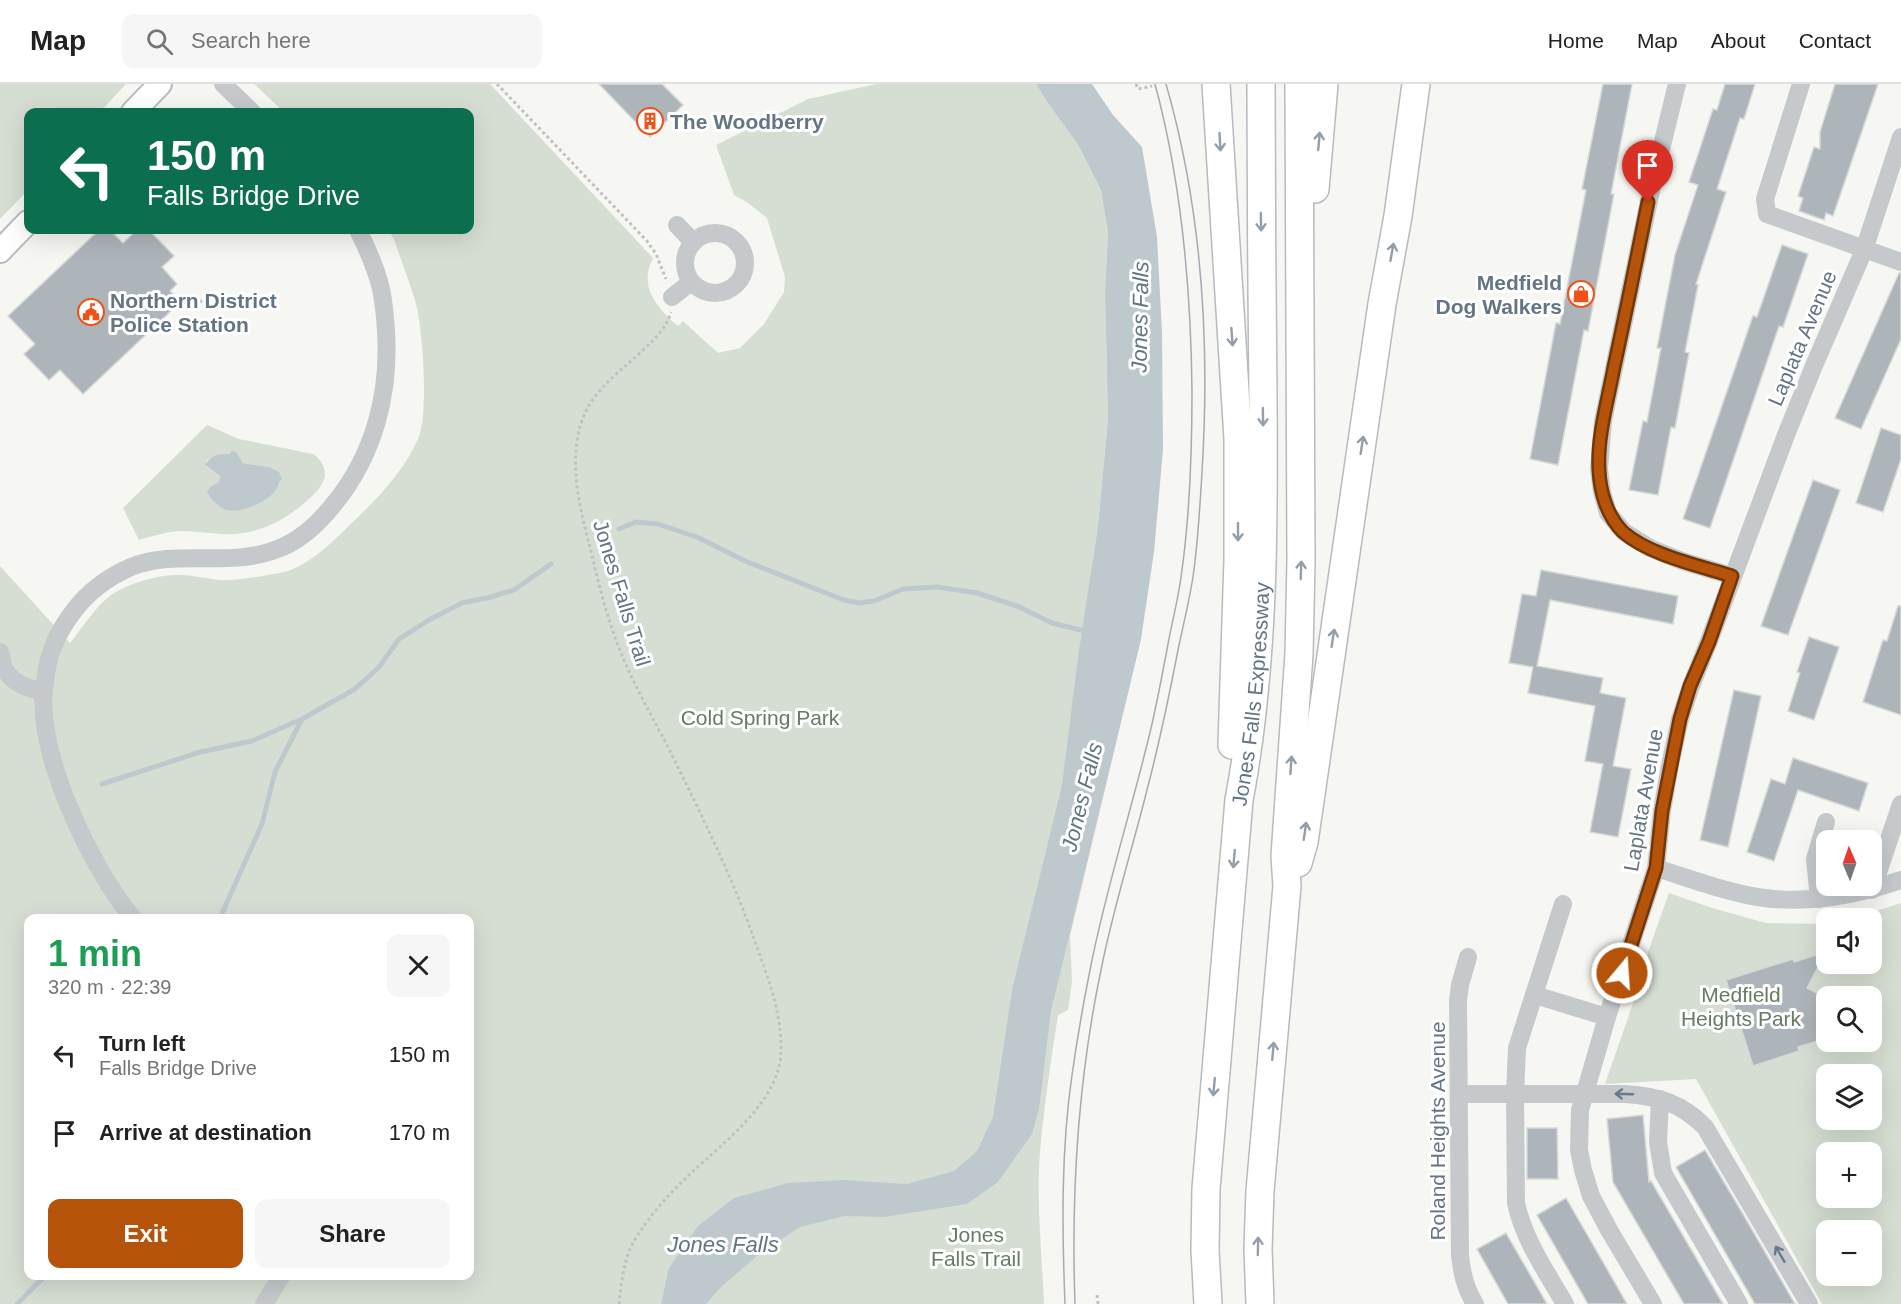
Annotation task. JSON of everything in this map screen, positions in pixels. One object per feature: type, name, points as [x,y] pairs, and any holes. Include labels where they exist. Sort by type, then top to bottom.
[{"type":"highway","points":[[1216,84],[1238,439],[1238,560],[1232,750],[1239,800]]},
{"type":"highway","name":"Jones Falls Expressway","points":[[1208,1304],[1204,1250],[1206,1189],[1239,800],[1248,752],[1255,686],[1263,560],[1261,84]]},
{"type":"highway","name":"Jones Falls Expressway","points":[[1260,1304],[1258,1249],[1260,1191],[1287,886],[1284,856],[1299,654],[1302,561],[1299,84]]},
{"type":"highway","points":[[1301,367],[1324,84]]},
{"type":"highway","points":[[1287,886],[1297,868],[1304,842],[1416,84]]},
{"type":"main road","points":[[137,108],[160,84]]},
{"type":"main road","points":[[0,251],[24,226]]},
{"type":"street","points":[[223,84],[248,108]]},
{"type":"street","points":[[1677,84],[1652,186],[1603,421],[1599,469],[1608,513],[1624,532],[1650,548],[1682,561],[1732,576]]},
{"type":"street","points":[[1801,84],[1765,199],[1767,214],[1901,262]]},
{"type":"street","name":"Laplata Avenue","points":[[1653,1304],[1609,1230],[1592,1196],[1583,1170],[1578,1127],[1583,1093],[1656,868],[1662,811],[1676,733],[1690,686],[1709,642],[1809,377],[1864,250],[1901,137]]},
{"type":"street","points":[[677,225],[693,242]]},
{"type":"street","points":[[717,233],[739,244],[746,260],[745,269],[737,284],[730,290],[722,293],[705,292],[691,282],[685,266],[688,249],[693,242],[708,234],[717,233]]},
{"type":"street","points":[[130,914],[87,847],[64,792],[49,746],[43,691],[47,663],[54,641],[81,602],[104,582],[130,567],[184,557],[243,558],[273,551],[298,539],[322,519],[342,495],[363,460],[377,423],[385,389],[386,323],[381,287],[360,234]]},
{"type":"street","points":[[671,298],[691,282]]},
{"type":"street","points":[[0,654],[5,670],[16,681],[31,690],[43,691]]},
{"type":"street","points":[[1882,860],[1901,804]]},
{"type":"street","points":[[1819,899],[1815,860],[1826,822]]},
{"type":"street","points":[[1656,868],[1762,898],[1795,900],[1837,896]]},
{"type":"street","points":[[1882,887],[1901,880]]},
{"type":"street","points":[[1563,904],[1517,1048],[1515,1094],[1516,1203],[1535,1253],[1565,1304]]},
{"type":"street","name":"Roland Heights Avenue","points":[[1468,957],[1458,1001],[1460,1255],[1462,1274],[1474,1304]]},
{"type":"street","points":[[1535,994],[1607,1017]]},
{"type":"street","points":[[1460,1094],[1645,1095],[1679,1106],[1705,1126],[1809,1304]]},
{"type":"street","points":[[1660,1099],[1658,1142],[1664,1173],[1739,1304]]},
{"type":"street","points":[[264,1304],[279,1280]]},
{"type":"path","points":[[497,84],[647,241],[657,254],[671,298]]},
{"type":"path","points":[[1137,84],[1138,89],[1152,86]]},
{"type":"path","name":"Jones Falls Trail","points":[[619,1304],[629,1251],[639,1233],[656,1210],[688,1176],[733,1135],[760,1103],[770,1090],[779,1070],[781,1052],[780,1027],[774,995],[737,893],[710,832],[636,689],[615,638],[598,579],[578,491],[577,442],[587,408],[610,379],[660,334],[668,322],[671,298]]},
{"type":"path","points":[[195,304],[207,299]]},
{"type":"path","points":[[1097,1295],[1098,1304]]},
{"type":"green space","points":[[0,84],[126,84],[104,108],[24,108],[24,194],[0,219]]},
{"type":"green space","name":"Cold Spring Park","points":[[254,84],[490,84],[653,258],[649,268],[649,287],[663,312],[678,326],[683,321],[718,353],[740,348],[764,324],[784,292],[785,277],[767,218],[734,195],[716,145],[808,99],[876,84],[1036,84],[1077,143],[1101,190],[1108,233],[1105,292],[1108,418],[1092,565],[1141,639],[1070,936],[1072,982],[1068,1010],[1058,1015],[1050,1066],[1039,1171],[1044,1304],[0,1304],[0,566],[70,643],[105,600],[134,584],[168,575],[230,580],[287,571],[302,565],[327,546],[391,482],[413,450],[421,427],[424,373],[419,317],[391,234],[474,234],[474,108],[280,108]]},
{"type":"green space","points":[[207,425],[239,439],[313,454],[319,459],[324,470],[321,486],[290,514],[262,529],[242,533],[179,531],[139,540],[123,508]],"holes":[[[236,452],[243,463],[269,467],[211,486],[219,482],[220,476],[206,466],[207,460]]]},
{"type":"green space","name":"Medfield Heights Park","points":[[1669,893],[1766,923],[1816,924],[1816,974],[1882,974],[1882,909],[1901,903],[1901,1304],[1822,1304],[1696,1079],[1605,1084],[1638,989],[1648,952]]},
{"type":"water","name":"Jones Falls","points":[[1036,84],[1092,84],[1113,115],[1142,147],[1157,237],[1162,332],[1163,449],[1154,552],[1141,639],[1051,1011],[1039,1109],[1032,1134],[998,1182],[967,1204],[884,1217],[845,1216],[800,1227],[759,1254],[719,1289],[706,1304],[661,1304],[669,1268],[698,1226],[734,1198],[788,1183],[843,1180],[907,1184],[954,1171],[977,1151],[993,1117],[1012,990],[1062,785],[1098,526],[1108,418],[1105,292],[1108,233],[1101,190],[1077,143]]},
{"type":"water","points":[[232,451],[236,452],[243,463],[269,467],[279,472],[282,479],[265,500],[248,508],[231,511],[219,506],[207,492],[211,486],[219,482],[220,476],[205,465],[209,459],[229,454]]},
{"type":"building","name":"The Woodberry","points":[[599,84],[662,84],[683,105],[650,137]]},
{"type":"building","points":[[1603,84],[1632,84],[1588,331],[1584,330],[1558,465],[1530,459],[1556,323],[1560,324],[1586,190],[1582,189]]},
{"type":"building","points":[[1725,84],[1755,84],[1744,119],[1740,118],[1717,189],[1726,192],[1696,284],[1698,285],[1685,352],[1689,353],[1675,428],[1671,427],[1658,495],[1629,490],[1643,421],[1647,422],[1661,348],[1657,348],[1675,255],[1698,185],[1689,182],[1713,109],[1717,110]]},
{"type":"building","points":[[1835,84],[1878,84],[1833,216],[1826,213],[1824,220],[1799,211],[1803,198],[1798,196],[1814,147],[1820,149],[1820,132]]},
{"type":"building","name":"Northern District Police Station","points":[[95,234],[114,234],[123,243],[133,234],[153,234],[174,256],[162,267],[177,284],[170,291],[173,294],[166,301],[173,309],[83,394],[60,370],[49,380],[24,354],[35,344],[8,316]]},
{"type":"building","points":[[1782,245],[1808,254],[1783,327],[1779,326],[1710,528],[1683,519],[1753,316],[1757,317]]},
{"type":"building","points":[[1899,273],[1901,273],[1901,339],[1861,429],[1835,418]]},
{"type":"building","points":[[1881,428],[1901,435],[1901,459],[1883,512],[1856,503]]},
{"type":"building","points":[[1813,480],[1840,490],[1788,635],[1761,626]]},
{"type":"building","points":[[1541,570],[1678,596],[1673,624],[1550,600],[1537,666],[1603,678],[1600,693],[1626,698],[1613,766],[1631,769],[1618,837],[1590,832],[1603,764],[1585,761],[1595,706],[1528,693],[1533,667],[1509,663],[1522,594],[1536,596]]},
{"type":"building","points":[[1898,606],[1901,606],[1901,715],[1863,702],[1883,640],[1887,641]]},
{"type":"building","points":[[1809,637],[1839,647],[1814,720],[1788,711],[1800,673],[1797,672]]},
{"type":"building","points":[[1734,690],[1761,696],[1728,847],[1700,840]]},
{"type":"building","points":[[1793,758],[1868,783],[1859,811],[1798,790],[1774,861],[1747,852],[1771,779],[1785,784]]},
{"type":"building","points":[[1816,955],[1816,971],[1807,988],[1816,992],[1816,1041],[1798,1047],[1799,1051],[1753,1066],[1726,980],[1793,959],[1794,962]]},
{"type":"building","points":[[1643,1115],[1649,1182],[1651,1181],[1723,1304],[1684,1304],[1613,1182],[1607,1119]]},
{"type":"building","points":[[1527,1128],[1557,1128],[1558,1179],[1527,1179]]},
{"type":"building","points":[[1705,1150],[1795,1304],[1755,1304],[1676,1167]]},
{"type":"building","points":[[1566,1198],[1627,1304],[1588,1304],[1537,1215]]},
{"type":"building","points":[[1506,1233],[1547,1304],[1508,1304],[1477,1249]]},
{"type":"waterway","points":[[619,529],[636,522],[658,524],[699,538],[745,561],[844,600],[859,603],[874,601],[903,589],[937,587],[977,593],[1017,606],[1052,623],[1089,632]]},
{"type":"waterway","points":[[102,784],[200,752],[252,741],[302,719],[355,689],[379,667],[399,639],[429,620],[462,603],[514,590],[551,564]]},
{"type":"waterway","points":[[222,914],[262,824],[275,772],[302,719]]},
{"type":"waterway","points":[[17,1304],[41,1280]]},
{"type":"tram line","points":[[1065,1304],[1064,1160],[1068,1103],[1076,1049],[1096,939],[1145,755],[1156,704],[1180,586],[1188,508],[1192,392],[1187,275],[1172,160],[1155,84]]},
{"type":"tram line","points":[[1075,1304],[1075,1178],[1082,1094],[1093,1011],[1111,925],[1164,720],[1195,564],[1199,524],[1204,423],[1204,326],[1188,179],[1166,84]]},
{"type":"place","name":"The Woodberry","points":[[650,121]]},
{"type":"place","name":"Medfield Dog Walkers","points":[[1581,294]]},
{"type":"place","name":"Northern District Police Station","points":[[91,312]]},
{"type":"route","points":[[1622,973],[1656,868],[1662,811],[1676,733],[1690,686],[1709,642],[1732,576],[1682,561],[1650,548],[1624,532],[1608,513],[1602,492],[1599,469],[1603,421],[1648,202]]}]
